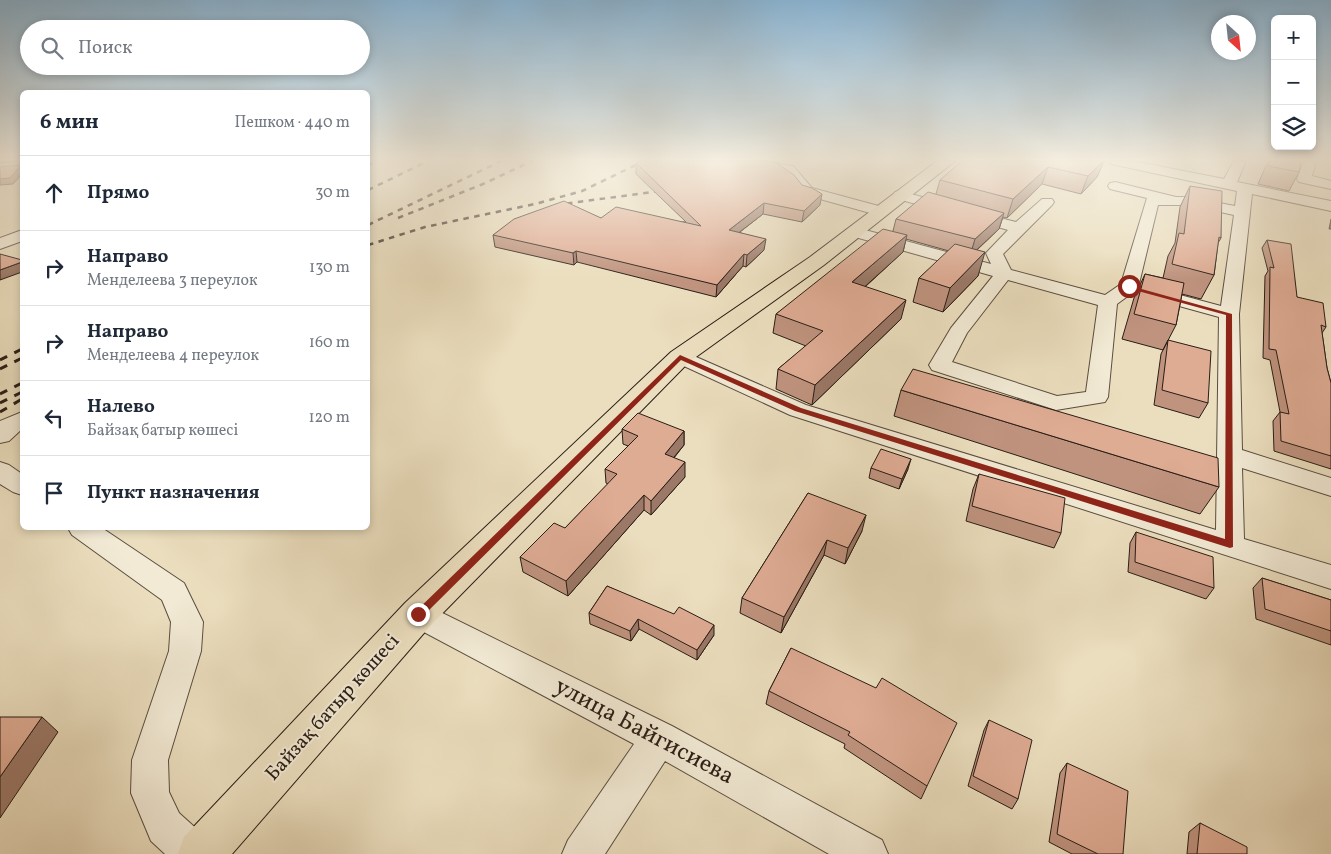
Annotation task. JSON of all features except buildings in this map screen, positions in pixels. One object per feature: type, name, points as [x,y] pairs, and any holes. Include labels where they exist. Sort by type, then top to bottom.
[{"type":"main road","name":"Байзақ батыр көшесі","points":[[201,854],[418,614],[680,357],[817,261],[893,201]]},
{"type":"street","points":[[875,201],[964,213]]},
{"type":"street","points":[[1004,273],[958,332],[940,365],[1056,403],[1096,398],[1108,302],[1129,286],[1152,201],[1179,201],[1242,212]]},
{"type":"street","points":[[1230,544],[1229,314],[1242,212],[1240,201]]},
{"type":"street","points":[[1305,201],[1331,206]]},
{"type":"street","points":[[1004,273],[994,253],[1047,202]]},
{"type":"street","points":[[992,220],[1019,228]]},
{"type":"street","points":[[854,232],[1108,302]]},
{"type":"street","points":[[0,244],[20,236]]},
{"type":"street","points":[[1129,286],[1229,314]]},
{"type":"street","points":[[680,357],[798,410],[1331,577]]},
{"type":"street","points":[[0,435],[8,427],[20,420]]},
{"type":"street","points":[[1230,456],[1331,487]]},
{"type":"street","points":[[0,471],[20,485]]},
{"type":"street","points":[[85,530],[173,592],[187,622],[184,651],[150,760],[150,793],[165,828],[195,854]]},
{"type":"street","name":"улица Байгисиева","points":[[418,614],[659,738],[868,854]]},
{"type":"street","points":[[582,854],[659,738]]},
{"type":"railway","points":[[370,224],[418,201]]},
{"type":"railway","points":[[398,218],[441,201]]},
{"type":"railway","points":[[370,244],[425,227],[546,201]]},
{"type":"railway","points":[[556,205],[587,201]]},
{"type":"railway","points":[[0,360],[20,350]]},
{"type":"railway","points":[[0,369],[20,359]]},
{"type":"railway","points":[[0,394],[20,384]]},
{"type":"railway","points":[[0,403],[20,393]]},
{"type":"railway","points":[[0,412],[20,400]]},
{"type":"route","points":[[418,614],[680,357],[798,410],[1230,544],[1229,314],[1129,286]]}]
